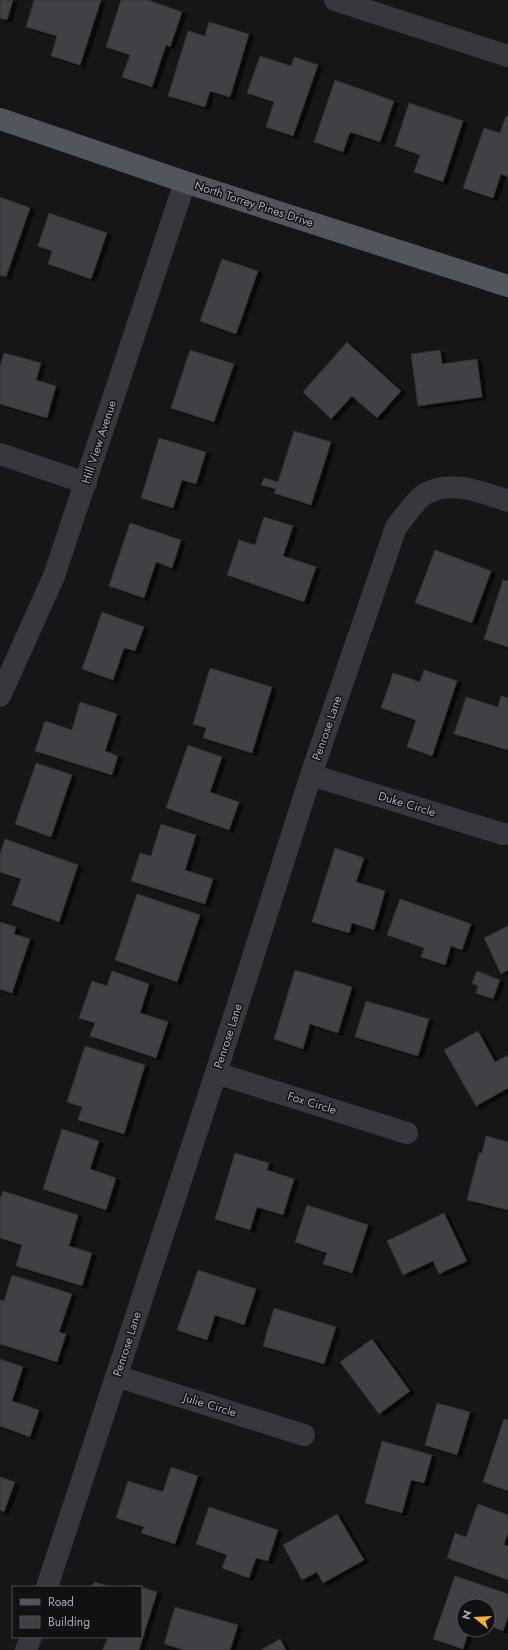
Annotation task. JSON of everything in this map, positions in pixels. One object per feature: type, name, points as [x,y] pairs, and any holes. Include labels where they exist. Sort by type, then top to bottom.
[{"type":"main road","name":"North Torrey Pines Drive","points":[[0,119],[185,182],[508,286]]},
{"type":"street","points":[[335,0],[508,56]]},
{"type":"street","name":"Hill View Avenue","points":[[0,696],[54,576],[185,182]]},
{"type":"street","points":[[0,454],[86,483]]},
{"type":"street","name":"Penrose Lane","points":[[47,1586],[216,1073],[311,775],[396,526],[424,494],[447,486],[472,489],[508,501]]},
{"type":"street","name":"Duke Circle","points":[[311,775],[503,834]]},
{"type":"street","name":"Fox Circle","points":[[216,1073],[407,1133]]},
{"type":"street","name":"Julie Circle","points":[[116,1376],[304,1435]]},
{"type":"street","points":[[26,1650],[31,1638]]},
{"type":"building","points":[[0,0],[13,0],[7,20],[0,18]]},
{"type":"building","points":[[34,0],[101,0],[80,65],[51,56],[57,36],[26,27]]},
{"type":"building","points":[[121,0],[148,0],[182,12],[170,47],[166,45],[152,87],[122,77],[130,55],[106,47]]},
{"type":"building","points":[[209,22],[249,34],[230,97],[210,91],[205,107],[168,96],[188,31],[205,36]]},
{"type":"building","points":[[260,56],[291,66],[294,57],[318,65],[293,136],[266,127],[274,102],[247,93]]},
{"type":"building","points":[[335,80],[394,101],[380,142],[350,132],[343,152],[314,142]]},
{"type":"building","points":[[409,103],[463,121],[443,182],[414,172],[420,155],[395,146]]},
{"type":"building","points":[[506,116],[508,116],[508,177],[501,174],[493,198],[463,188],[484,128],[500,133]]},
{"type":"building","points":[[0,197],[30,208],[6,277],[0,275]]},
{"type":"building","points":[[49,213],[107,233],[91,279],[48,264],[52,251],[38,246]]},
{"type":"building","points":[[222,259],[258,271],[236,334],[200,321]]},
{"type":"building","points":[[347,342],[401,391],[377,418],[352,396],[331,419],[303,392]]},
{"type":"building","points":[[190,350],[234,364],[214,422],[171,408]]},
{"type":"building","points":[[440,350],[442,364],[477,359],[482,397],[418,406],[411,354]]},
{"type":"building","points":[[4,353],[41,363],[36,380],[56,386],[47,418],[0,404],[0,367]]},
{"type":"building","points":[[294,431],[331,442],[311,505],[274,493],[276,489],[261,485],[264,478],[278,482]]},
{"type":"building","points":[[159,438],[206,452],[196,484],[182,480],[173,508],[141,498]]},
{"type":"building","points":[[264,517],[293,526],[283,556],[316,567],[304,602],[227,575],[239,540],[255,545]]},
{"type":"building","points":[[130,523],[181,540],[172,568],[156,562],[144,598],[109,586]]},
{"type":"building","points":[[435,550],[491,571],[472,623],[415,603]]},
{"type":"building","points":[[503,580],[508,581],[508,647],[484,639]]},
{"type":"building","points":[[102,612],[144,627],[135,651],[124,648],[113,680],[82,669]]},
{"type":"building","points":[[210,668],[272,687],[252,753],[203,738],[206,728],[193,724]]},
{"type":"building","points":[[424,670],[457,681],[432,756],[407,747],[416,720],[381,708],[393,673],[420,682]]},
{"type":"building","points":[[501,696],[508,698],[508,750],[454,734],[466,697],[498,707]]},
{"type":"building","points":[[80,702],[117,714],[105,751],[118,756],[112,775],[35,751],[45,721],[72,730]]},
{"type":"building","points":[[188,745],[222,757],[210,792],[239,802],[229,830],[166,808]]},
{"type":"building","points":[[36,763],[72,775],[51,837],[15,824]]},
{"type":"building","points":[[161,824],[196,835],[185,870],[213,879],[205,904],[131,881],[140,853],[151,856]]},
{"type":"building","points":[[5,839],[78,865],[59,922],[12,905],[21,879],[0,872],[0,854]]},
{"type":"building","points":[[335,848],[364,858],[356,882],[385,891],[374,930],[352,923],[349,933],[312,922]]},
{"type":"building","points":[[137,894],[200,915],[177,982],[115,960]]},
{"type":"building","points":[[400,899],[471,924],[462,950],[451,946],[445,965],[421,957],[424,948],[387,935]]},
{"type":"building","points":[[0,922],[16,927],[14,934],[30,939],[12,993],[0,989]]},
{"type":"building","points":[[508,926],[508,970],[501,974],[484,938]]},
{"type":"building","points":[[295,970],[352,987],[338,1033],[310,1024],[303,1049],[274,1039]]},
{"type":"building","points":[[112,971],[149,984],[140,1013],[168,1022],[156,1058],[90,1036],[95,1023],[79,1018],[92,981],[107,986]]},
{"type":"building","points":[[477,971],[500,980],[493,999],[476,993],[478,986],[472,983]]},
{"type":"building","points":[[366,1001],[429,1019],[418,1056],[355,1037]]},
{"type":"building","points":[[478,1031],[495,1062],[508,1055],[508,1088],[476,1106],[444,1050]]},
{"type":"building","points":[[85,1046],[145,1065],[124,1134],[78,1120],[82,1107],[67,1102]]},
{"type":"building","points":[[62,1129],[99,1141],[90,1169],[116,1178],[106,1210],[43,1189]]},
{"type":"building","points":[[486,1136],[508,1142],[508,1210],[467,1200],[479,1153],[482,1153]]},
{"type":"building","points":[[235,1153],[269,1163],[267,1170],[294,1179],[283,1215],[257,1207],[250,1230],[215,1219]]},
{"type":"building","points":[[3,1191],[78,1215],[69,1246],[92,1253],[82,1286],[16,1266],[22,1245],[0,1238],[0,1200]]},
{"type":"building","points":[[307,1205],[368,1225],[352,1273],[323,1264],[327,1253],[295,1242]]},
{"type":"building","points":[[444,1213],[467,1261],[439,1274],[433,1261],[403,1275],[387,1241]]},
{"type":"building","points":[[198,1270],[256,1289],[244,1325],[215,1315],[207,1340],[177,1330]]},
{"type":"building","points":[[12,1275],[72,1294],[59,1332],[66,1334],[57,1362],[0,1344],[0,1300],[4,1301]]},
{"type":"building","points":[[274,1308],[336,1327],[324,1364],[263,1346]]},
{"type":"building","points":[[372,1339],[410,1391],[379,1414],[340,1362]]},
{"type":"building","points":[[0,1359],[23,1367],[12,1401],[39,1410],[30,1437],[0,1426]]},
{"type":"building","points":[[437,1403],[470,1412],[457,1455],[425,1445]]},
{"type":"building","points":[[504,1419],[508,1420],[508,1491],[483,1482]]},
{"type":"building","points":[[382,1441],[432,1455],[424,1483],[411,1480],[402,1513],[365,1503]]},
{"type":"building","points":[[171,1467],[198,1476],[175,1544],[141,1533],[144,1527],[116,1518],[128,1481],[163,1492]]},
{"type":"building","points":[[0,1477],[15,1482],[4,1512],[0,1510]]},
{"type":"building","points":[[478,1504],[508,1515],[508,1532],[504,1545],[508,1546],[508,1580],[447,1558],[455,1533],[466,1537]]},
{"type":"building","points":[[209,1507],[278,1530],[268,1561],[256,1558],[249,1578],[222,1568],[227,1555],[196,1544]]},
{"type":"building","points":[[337,1514],[364,1560],[323,1583],[317,1572],[302,1580],[283,1545]]},
{"type":"building","points":[[455,1576],[508,1594],[508,1617],[503,1631],[496,1628],[496,1598],[456,1598],[456,1638],[466,1638],[463,1649],[433,1639]]},
{"type":"building","points":[[94,1582],[108,1586],[92,1586]]},
{"type":"building","points":[[142,1587],[157,1592],[139,1650],[103,1650],[108,1638],[142,1638]]},
{"type":"building","points":[[175,1607],[238,1625],[230,1650],[184,1650],[164,1644]]},
{"type":"building","points":[[280,1639],[286,1650],[261,1650]]}]
